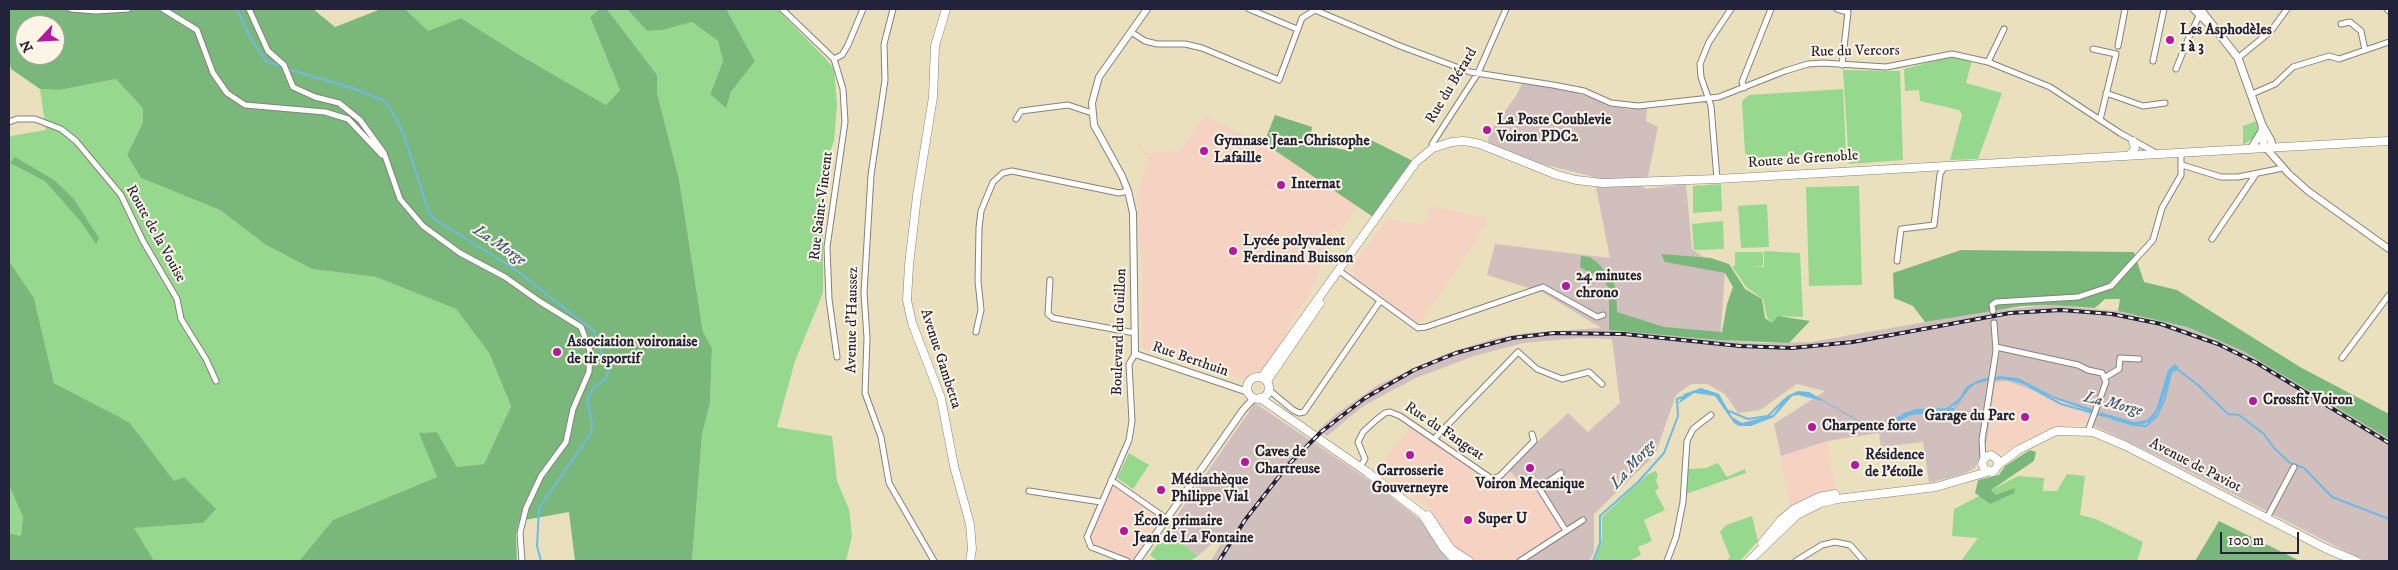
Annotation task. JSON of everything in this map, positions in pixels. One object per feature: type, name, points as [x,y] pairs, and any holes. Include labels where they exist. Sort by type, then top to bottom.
[{"type":"main road","name":"Avenue Gambetta","points":[[946,9],[935,46],[934,86],[909,265],[907,300],[912,323],[943,406],[954,466],[970,524],[972,549],[970,561]]},
{"type":"main road","points":[[2194,9],[2201,13],[2213,26],[2238,58],[2252,94],[2262,128],[2271,141],[2269,148]]},
{"type":"main road","points":[[2251,149],[2262,128]]},
{"type":"main road","name":"Route de Grenoble","points":[[1258,390],[1338,270],[1416,162],[1433,148],[1452,142],[1472,142],[1557,175],[1576,180],[1603,183],[1718,179],[2389,141]]},
{"type":"main road","points":[[2134,142],[2141,154]]},
{"type":"main road","points":[[2130,155],[2134,148],[2134,142]]},
{"type":"main road","points":[[1258,390],[1275,408],[1360,467],[1422,514],[1443,547],[1456,561]]},
{"type":"main road","name":"Avenue de Paviot","points":[[1750,559],[1766,538],[1794,509],[1819,498],[1836,494],[1875,491],[1890,493],[1936,487],[1987,472],[1993,472],[1998,465],[2018,450],[2056,431],[2088,431],[2106,437],[2327,549],[2356,561]]},
{"type":"main road","name":"Avenue de Paviot","points":[[1964,479],[1975,472],[1982,461],[1993,456],[2018,450]]},
{"type":"main road","points":[[1993,456],[1998,465]]},
{"type":"main road","points":[[1982,461],[1987,472]]},
{"type":"main road","points":[[1378,480],[1388,483],[1417,504],[1431,518],[1451,549],[1469,561]]},
{"type":"street","points":[[71,9],[96,11],[128,9]]},
{"type":"street","points":[[163,9],[197,30],[213,73],[227,92],[245,105],[325,112],[348,120],[384,157]]},
{"type":"street","points":[[249,9],[268,51],[284,65],[293,87],[315,97],[339,104],[360,120],[384,153],[400,199],[423,226],[460,253],[505,277],[581,327],[590,351],[589,372],[573,409],[566,442],[541,476],[526,508],[520,533],[522,561]]},
{"type":"street","points":[[782,9],[834,59],[842,54],[848,46],[863,9]]},
{"type":"street","name":"Avenue d'Haussez","points":[[893,9],[884,44],[885,80],[871,175],[864,293],[866,338],[865,393],[881,437],[889,483],[934,561]]},
{"type":"street","points":[[1016,119],[1021,112],[1068,105],[1092,114],[1095,85],[1099,77],[1147,9]]},
{"type":"street","points":[[1249,9],[1297,29]]},
{"type":"street","name":"Rue du Bérard","points":[[1433,148],[1432,144],[1478,73],[1506,9]]},
{"type":"street","points":[[1718,179],[1709,99],[1701,78],[1702,58],[1709,42],[1731,9]]},
{"type":"street","points":[[1744,88],[1742,82],[1770,9]]},
{"type":"street","points":[[1837,9],[1848,12],[1842,65]]},
{"type":"street","points":[[2118,46],[2125,9]]},
{"type":"street","points":[[2153,61],[2164,9]]},
{"type":"street","points":[[2238,58],[2271,31],[2287,9]]},
{"type":"street","points":[[1131,32],[1145,41],[1157,44],[1185,44],[1202,48],[1280,80],[1297,29],[1302,18],[1310,11]]},
{"type":"street","name":"Rue du Vercors","points":[[1310,11],[1322,12],[1444,64],[1478,73],[1584,91],[1611,103],[1638,106],[1709,99],[1808,64],[1886,67],[1952,54],[1988,62],[2050,87],[2134,142],[2157,154]]},
{"type":"street","points":[[2176,69],[2201,13]]},
{"type":"street","points":[[2341,24],[2350,22],[2361,31],[2365,50]]},
{"type":"street","points":[[1988,62],[2004,30]]},
{"type":"street","points":[[2252,94],[2275,84],[2293,67],[2329,56],[2340,59],[2389,42]]},
{"type":"street","points":[[2094,49],[2116,54],[2100,120]]},
{"type":"street","name":"Rue Saint-Vincent","points":[[834,59],[843,89],[845,122],[827,247],[829,299],[837,358]]},
{"type":"street","points":[[2106,93],[2143,106],[2165,104]]},
{"type":"street","name":"Boulevard du Guillon","points":[[1092,114],[1094,125],[1128,190],[1133,213],[1135,354],[1129,364],[1130,434],[1087,535],[1087,542],[1091,546],[1120,560],[1128,561]]},
{"type":"street","name":"Route de la Vouise","points":[[9,122],[17,119],[35,119],[61,129],[76,141],[127,205],[146,246],[177,299],[182,319],[206,359],[216,381]]},
{"type":"street","points":[[2269,148],[2283,168],[2328,207],[2389,249]]},
{"type":"street","points":[[1993,311],[1992,304],[1996,302],[2078,297],[2111,286],[2154,240],[2162,208],[2181,174],[2181,153]]},
{"type":"street","points":[[2182,165],[2221,177],[2238,178],[2283,168]]},
{"type":"street","points":[[1897,261],[1901,229],[1934,225],[1940,174],[1945,166]]},
{"type":"street","points":[[976,332],[981,310],[978,249],[981,211],[986,196],[1003,173],[1012,171],[1119,193],[1128,190]]},
{"type":"street","points":[[2212,239],[2256,174]]},
{"type":"street","points":[[1338,270],[1418,328],[1426,328],[1543,286],[1597,317],[1603,315]]},
{"type":"street","points":[[1050,280],[1048,314],[1053,318],[1134,333]]},
{"type":"street","points":[[2342,358],[2389,295]]},
{"type":"street","points":[[1137,561],[1242,410],[1258,390],[1298,413],[1304,412],[1380,301]]},
{"type":"street","points":[[1982,461],[1982,447],[1996,347],[1994,322]]},
{"type":"street","points":[[1996,347],[2078,365],[2088,370],[2102,373],[2106,382],[2088,431]]},
{"type":"street","points":[[1434,439],[1518,352],[1538,369],[1562,379],[1589,372],[1602,384]]},
{"type":"street","name":"Rue Berthuin","points":[[1135,354],[1236,389],[1258,390]]},
{"type":"street","points":[[2104,378],[2119,369],[2120,358],[2138,359]]},
{"type":"street","name":"Rue du Fangeat","points":[[1360,467],[1365,459],[1358,442],[1363,432],[1385,413],[1390,412],[1400,416],[1489,478],[1496,479],[1534,441],[1532,434]]},
{"type":"street","points":[[1667,561],[1676,537],[1683,502],[1687,441],[1693,430],[1711,415]]},
{"type":"street","points":[[1982,447],[1993,456]]},
{"type":"street","points":[[2268,518],[2294,467]]},
{"type":"street","points":[[1561,473],[1539,488],[1566,531]]},
{"type":"street","points":[[1111,480],[1167,519]]},
{"type":"street","points":[[1029,491],[1101,502]]},
{"type":"street","points":[[1520,561],[1583,520]]},
{"type":"street","points":[[1796,561],[1822,545],[1835,542],[1850,546],[1864,561]]},
{"type":"shaded area","points":[[1523,82],[1565,89],[1627,109],[1647,108],[1646,121],[1658,127],[1648,177],[1628,178],[1647,189],[1686,184],[1692,249],[1725,273],[1720,340],[1759,343],[1811,342],[1988,311],[2050,305],[2118,311],[2187,327],[2243,351],[2389,439],[2389,561],[2365,561],[2152,453],[2088,423],[2093,412],[2007,381],[1995,382],[1987,441],[1975,468],[1963,474],[1929,483],[1923,442],[1881,447],[1879,433],[1827,441],[1781,456],[1774,424],[1825,391],[1797,384],[1760,410],[1738,413],[1725,394],[1707,384],[1691,384],[1676,395],[1655,455],[1594,514],[1594,552],[1589,561],[1521,561],[1566,534],[1536,485],[1529,489],[1526,488],[1508,469],[1568,413],[1588,432],[1620,403],[1612,339],[1578,338],[1523,343],[1474,356],[1416,378],[1387,393],[1362,407],[1327,436],[1318,430],[1336,414],[1378,385],[1445,354],[1496,338],[1526,333],[1601,328],[1542,292],[1487,275],[1495,244],[1610,258],[1594,177],[1534,162],[1510,154],[1488,142],[1489,133],[1516,96]]},
{"type":"shaded area","name":"Lycée polyvalent Ferdinand Buisson","points":[[1204,116],[1264,143],[1274,143],[1357,198],[1356,207],[1340,233],[1334,229],[1311,292],[1289,325],[1281,346],[1260,373],[1253,374],[1244,380],[1211,367],[1209,372],[1142,348],[1142,270],[1137,198],[1149,156],[1144,155],[1126,122],[1145,153],[1180,151]]},
{"type":"shaded area","points":[[1431,206],[1486,218],[1480,235],[1419,324],[1353,276],[1354,263],[1387,219],[1424,225]]},
{"type":"shaded area","points":[[2007,381],[2094,412],[2088,423],[2048,430],[2032,436],[2002,453],[1993,452],[1987,447],[1987,441],[1995,382]]},
{"type":"shaded area","points":[[1255,403],[1375,484],[1423,522],[1449,561],[1211,561],[1222,541],[1221,535],[1198,556],[1167,530]]},
{"type":"shaded area","points":[[1411,426],[1487,481],[1494,484],[1508,471],[1526,488],[1529,489],[1535,485],[1566,534],[1521,561],[1460,561],[1427,506],[1376,471]]},
{"type":"shaded area","points":[[1827,441],[1835,491],[1791,508],[1781,456]]},
{"type":"shaded area","name":"École primaire Jean de La Fontaine","points":[[1111,485],[1163,520],[1133,561],[1088,542]]},
{"type":"green space","points":[[9,9],[313,9],[335,27],[381,9],[405,9],[428,31],[461,18],[518,54],[606,105],[620,90],[590,17],[600,9],[607,9],[657,75],[657,93],[679,179],[703,332],[712,348],[710,403],[702,435],[692,561],[575,561],[569,512],[519,521],[516,535],[517,561],[299,561],[333,520],[437,477],[419,433],[437,432],[457,467],[484,464],[511,406],[489,353],[456,309],[376,277],[312,269],[266,245],[220,210],[141,178],[127,155],[143,122],[143,109],[116,79],[60,90],[40,89],[11,69],[9,59]]},
{"type":"green space","points":[[405,9],[600,9],[590,17],[620,90],[606,105],[518,54],[461,18],[428,32]]},
{"type":"green space","points":[[607,9],[627,9],[647,31],[663,30],[692,22],[718,41],[723,61],[710,93],[726,107],[731,92],[755,61],[726,9],[777,9],[834,69],[837,105],[834,141],[823,171],[823,293],[795,361],[777,427],[832,436],[837,481],[849,509],[852,536],[846,561],[692,561],[702,435],[710,403],[712,348],[703,332],[679,179],[657,93],[657,75]]},
{"type":"green space","points":[[627,9],[726,9],[755,61],[731,92],[726,108],[710,94],[723,61],[718,41],[692,22],[663,30],[647,31]]},
{"type":"green space","points":[[1949,57],[1972,60],[1966,83],[2002,93],[1978,159],[1950,160],[1962,115],[1959,110],[1920,101],[1919,90],[1905,91],[1904,69]]},
{"type":"green space","points":[[1843,70],[1900,71],[1903,160],[1849,164]]},
{"type":"green space","points":[[116,79],[143,109],[143,122],[127,155],[141,178],[220,210],[266,245],[312,269],[376,277],[456,309],[489,353],[511,406],[484,464],[457,467],[437,432],[420,433],[437,477],[333,520],[299,561],[154,561],[133,528],[203,523],[129,422],[54,383],[34,298],[9,261],[9,141],[11,136],[46,130],[40,89],[60,90]]},
{"type":"green space","points":[[1843,89],[1846,152],[1751,158],[1745,153],[1742,101],[1749,95]]},
{"type":"green space","points":[[1275,115],[1312,127],[1310,144],[1347,150],[1352,138],[1369,139],[1413,161],[1373,217],[1264,143]]},
{"type":"green space","points":[[2257,121],[2258,131],[2256,136],[2243,145],[2243,126]]},
{"type":"green space","points":[[15,157],[54,180],[73,198],[99,238],[96,244],[81,222],[45,181],[10,163]]},
{"type":"green space","points":[[1721,184],[1722,211],[1693,213],[1693,186]]},
{"type":"green space","points":[[1859,186],[1862,285],[1809,286],[1806,187]]},
{"type":"green space","points":[[1767,204],[1769,247],[1741,248],[1738,206]]},
{"type":"green space","points":[[1723,221],[1724,249],[1694,250],[1692,224]]},
{"type":"green space","points":[[1961,250],[2134,252],[2144,282],[2177,290],[2300,367],[2389,414],[2389,439],[2243,351],[2187,327],[2118,311],[2120,299],[2105,299],[2095,308],[2050,305],[2022,306],[1925,322],[1913,306],[1894,298],[1893,273]]},
{"type":"green space","points":[[1764,251],[1800,253],[1803,317],[1778,316],[1772,324],[1767,317],[1763,299],[1746,287],[1732,266],[1735,266],[1735,252],[1763,252],[1763,266],[1749,266],[1764,267]]},
{"type":"green space","points":[[1661,254],[1711,258],[1729,264],[1745,289],[1762,299],[1765,318],[1772,323],[1778,316],[1810,321],[1789,343],[1719,340],[1609,330],[1609,289],[1605,282],[1580,267],[1581,256],[1590,257],[1599,264],[1613,281],[1616,289],[1617,312],[1664,327],[1722,332],[1727,304],[1733,287],[1725,273],[1665,262]]},
{"type":"green space","points":[[9,261],[34,298],[54,383],[129,422],[174,481],[184,477],[216,509],[203,523],[134,528],[154,561],[9,561],[9,533],[21,536],[23,517],[9,485]]},
{"type":"green space","points":[[2030,450],[2036,452],[2034,461],[1991,490],[1996,495],[2015,488],[2014,493],[1990,504],[1975,493],[1978,480],[1999,475],[2005,466]]},
{"type":"green space","points":[[1129,453],[1149,465],[1133,489],[1117,478]]},
{"type":"green space","points":[[1718,463],[1727,477],[1745,469],[1746,473],[1686,494],[1688,469],[1706,468]]},
{"type":"green space","points":[[1655,471],[1658,474],[1656,481],[1659,488],[1655,491],[1665,510],[1644,520],[1652,541],[1638,547],[1641,555],[1629,561],[1594,561],[1602,539],[1602,517],[1647,475]]},
{"type":"green space","points":[[2067,474],[2085,476],[2080,515],[2096,519],[2143,542],[2137,561],[1961,561],[1978,538],[1952,536],[1954,509],[2018,476],[2044,478],[2043,491],[2057,491]]},
{"type":"green space","points":[[9,485],[23,517],[21,536],[9,533]]},
{"type":"green space","points":[[1752,516],[1758,541],[1740,561],[1727,561],[1730,557],[1720,532],[1726,525]]},
{"type":"green space","points":[[2219,521],[2300,561],[2195,561]]},
{"type":"green space","points":[[1167,530],[1198,556],[1190,561],[1158,561],[1150,555]]},
{"type":"water","points":[[2175,364],[2179,368],[2173,371],[2159,409],[2151,421],[2143,424],[2129,424],[2099,415],[2100,412],[2134,422],[2147,420],[2156,410],[2168,370]]},
{"type":"water","points":[[1990,377],[1990,380],[1975,384],[1969,389],[1953,411],[1912,413],[1886,426],[1886,424],[1904,413],[1916,409],[1954,408],[1966,387]]},
{"type":"water","points":[[1995,377],[2018,378],[2053,396],[2095,410],[2095,413],[2058,400],[2021,383],[2003,379],[1994,380]]},
{"type":"water","points":[[1701,388],[1719,394],[1732,417],[1742,423],[1773,415],[1787,396],[1798,391],[1809,392],[1868,426],[1881,430],[1871,429],[1823,401],[1798,395],[1792,396],[1774,417],[1751,426],[1739,426],[1734,423],[1715,396],[1694,393],[1678,404],[1684,394]]},
{"type":"waterway","name":"La Morge","points":[[237,9],[250,37],[266,61],[283,67]]},
{"type":"waterway","name":"La Morge","points":[[287,69],[352,88],[385,101],[397,120],[406,141],[429,213],[437,221],[513,268],[594,331],[608,371],[606,378],[592,390],[587,400],[592,423],[591,433],[539,508],[537,546],[541,561]]},
{"type":"waterway","name":"La Morge","points":[[2172,372],[2177,369],[2198,385],[2228,414],[2239,415],[2264,434],[2274,448],[2290,463],[2304,468],[2332,497],[2389,519]]},
{"type":"waterway","name":"La Morge","points":[[2113,419],[2134,425],[2146,426],[2157,416],[2165,398],[2170,377]]},
{"type":"waterway","name":"La Morge","points":[[2030,387],[2061,404],[2104,416]]},
{"type":"waterway","name":"La Morge","points":[[1593,561],[1600,543],[1600,516],[1638,482],[1664,453],[1678,416],[1677,399],[1682,397]]},
{"type":"waterway","name":"La Morge","points":[[1729,411],[1748,419],[1768,416],[1785,399]]},
{"type":"waterway","name":"La Morge","points":[[1946,410],[1960,399]]},
{"type":"waterway","name":"La Morge","points":[[1893,423],[1911,414],[1939,411]]},
{"type":"tunnel","points":[[1993,311],[1994,323]]},
{"type":"railway","points":[[1219,561],[1245,520],[1288,465],[1321,432],[1365,398],[1414,370],[1456,353],[1512,338],[1554,333],[1624,334],[1740,346],[1792,348],[1853,342],[2010,313],[2061,310],[2112,314],[2161,324],[2218,344],[2257,363],[2389,443]]},
{"type":"place","name":"Les Asphodèles 1 à 3","points":[[2170,40]]},
{"type":"place","name":"La Poste Coublevie Voiron PDC2","points":[[1487,130]]},
{"type":"place","name":"Gymnase Jean-Christophe Lafaille","points":[[1204,151]]},
{"type":"place","name":"Internat","points":[[1281,185]]},
{"type":"place","name":"Lycée polyvalent Ferdinand Buisson","points":[[1233,251]]},
{"type":"place","name":"24 minutes chrono","points":[[1566,286]]},
{"type":"place","name":"Association voironaise de tir sportif","points":[[557,352]]},
{"type":"place","name":"Crossfit Voiron","points":[[2253,401]]},
{"type":"place","name":"Garage du Parc","points":[[2025,417]]},
{"type":"place","name":"Charpente forte","points":[[1812,427]]},
{"type":"place","name":"Carrosserie Gouverneyre","points":[[1410,455]]},
{"type":"place","name":"Caves de Chartreuse","points":[[1245,462]]},
{"type":"place","name":"Résidence de l'étoile","points":[[1855,465]]},
{"type":"place","name":"Voiron Mecanique","points":[[1530,468]]},
{"type":"place","name":"Médiathèque Philippe Vial","points":[[1161,490]]},
{"type":"place","name":"Super U","points":[[1468,520]]},
{"type":"place","name":"École primaire Jean de La Fontaine","points":[[1124,531]]}]
